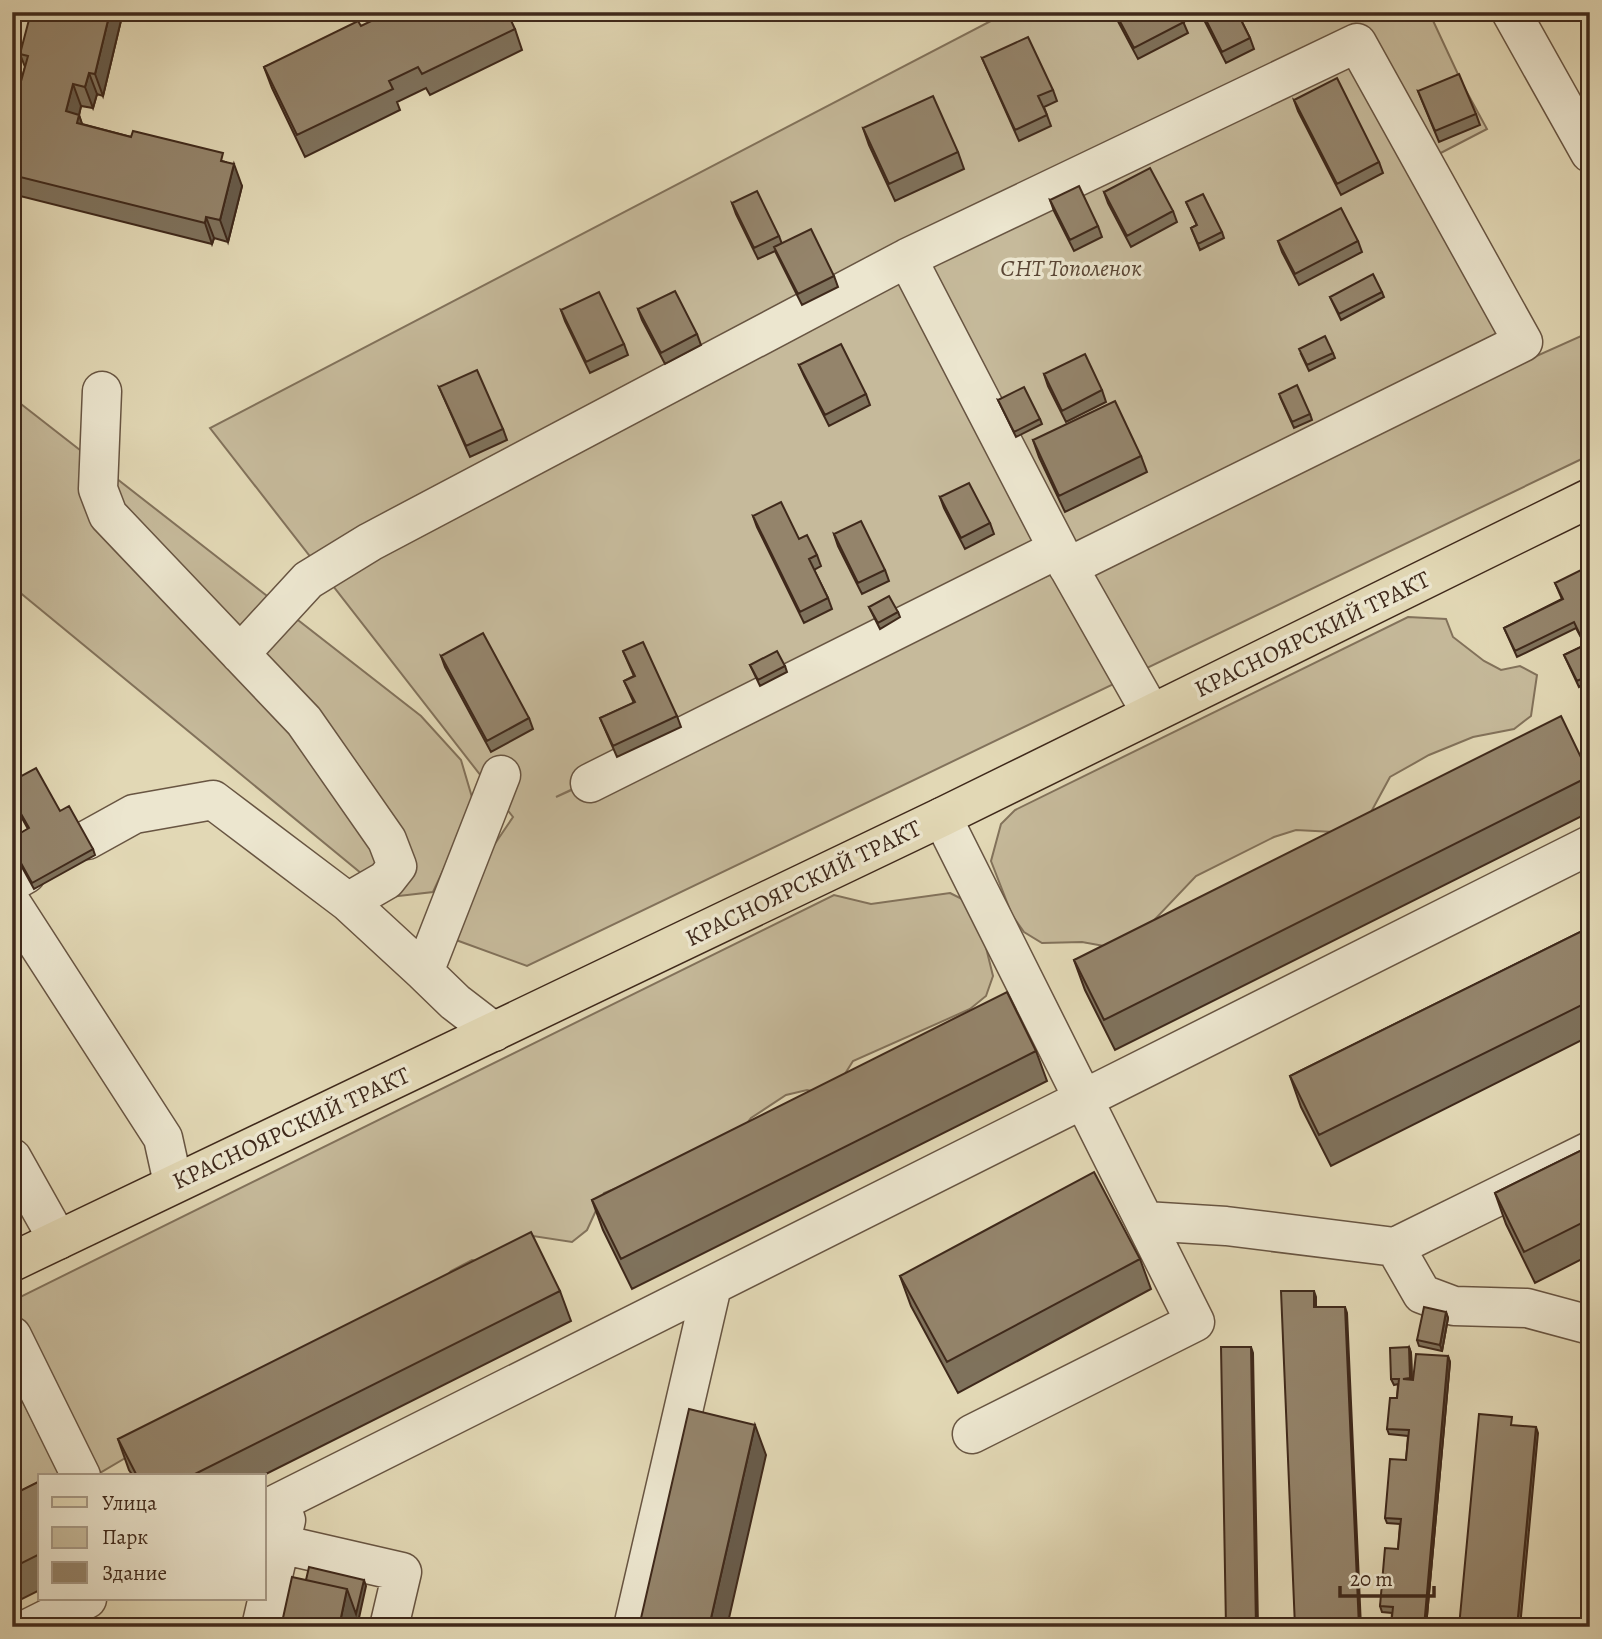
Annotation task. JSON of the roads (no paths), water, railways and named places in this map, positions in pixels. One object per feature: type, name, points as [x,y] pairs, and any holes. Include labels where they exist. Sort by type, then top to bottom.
[{"type":"main road","name":"КРАСНОЯРСКИЙ ТРАКТ","points":[[12,1262],[942,817],[1590,498]]},
{"type":"lane","points":[[1511,12],[1590,153]]},
{"type":"lane","points":[[240,654],[308,580],[370,541],[907,258],[1357,43],[1523,342],[590,783]]},
{"type":"lane","points":[[907,258],[1063,558],[1151,713]]},
{"type":"lane","points":[[102,391],[98,489],[108,515],[304,721],[387,840],[397,866],[386,880],[348,902]]},
{"type":"lane","points":[[424,972],[501,775]]},
{"type":"lane","points":[[87,840],[134,814],[213,800],[348,902],[455,1002],[494,1032]]},
{"type":"lane","points":[[942,817],[1195,1322],[972,1434]]},
{"type":"lane","points":[[261,1627],[280,1544],[278,1503],[1590,845]]},
{"type":"lane","points":[[17,887],[163,1138],[173,1184]]},
{"type":"lane","points":[[1145,1222],[1226,1226],[1395,1247],[1590,1151]]},
{"type":"lane","points":[[12,1158],[58,1240]]},
{"type":"lane","points":[[1395,1247],[1422,1294],[1454,1307],[1527,1308],[1590,1325]]},
{"type":"lane","points":[[633,1627],[712,1286]]},
{"type":"lane","points":[[12,1336],[80,1474]]},
{"type":"lane","points":[[280,1544],[402,1573],[389,1627]]},
{"type":"lane","points":[[31,1627],[85,1600]]},
{"type":"park label","name":"СНТ Тополенок","points":[[1071,268]]}]
